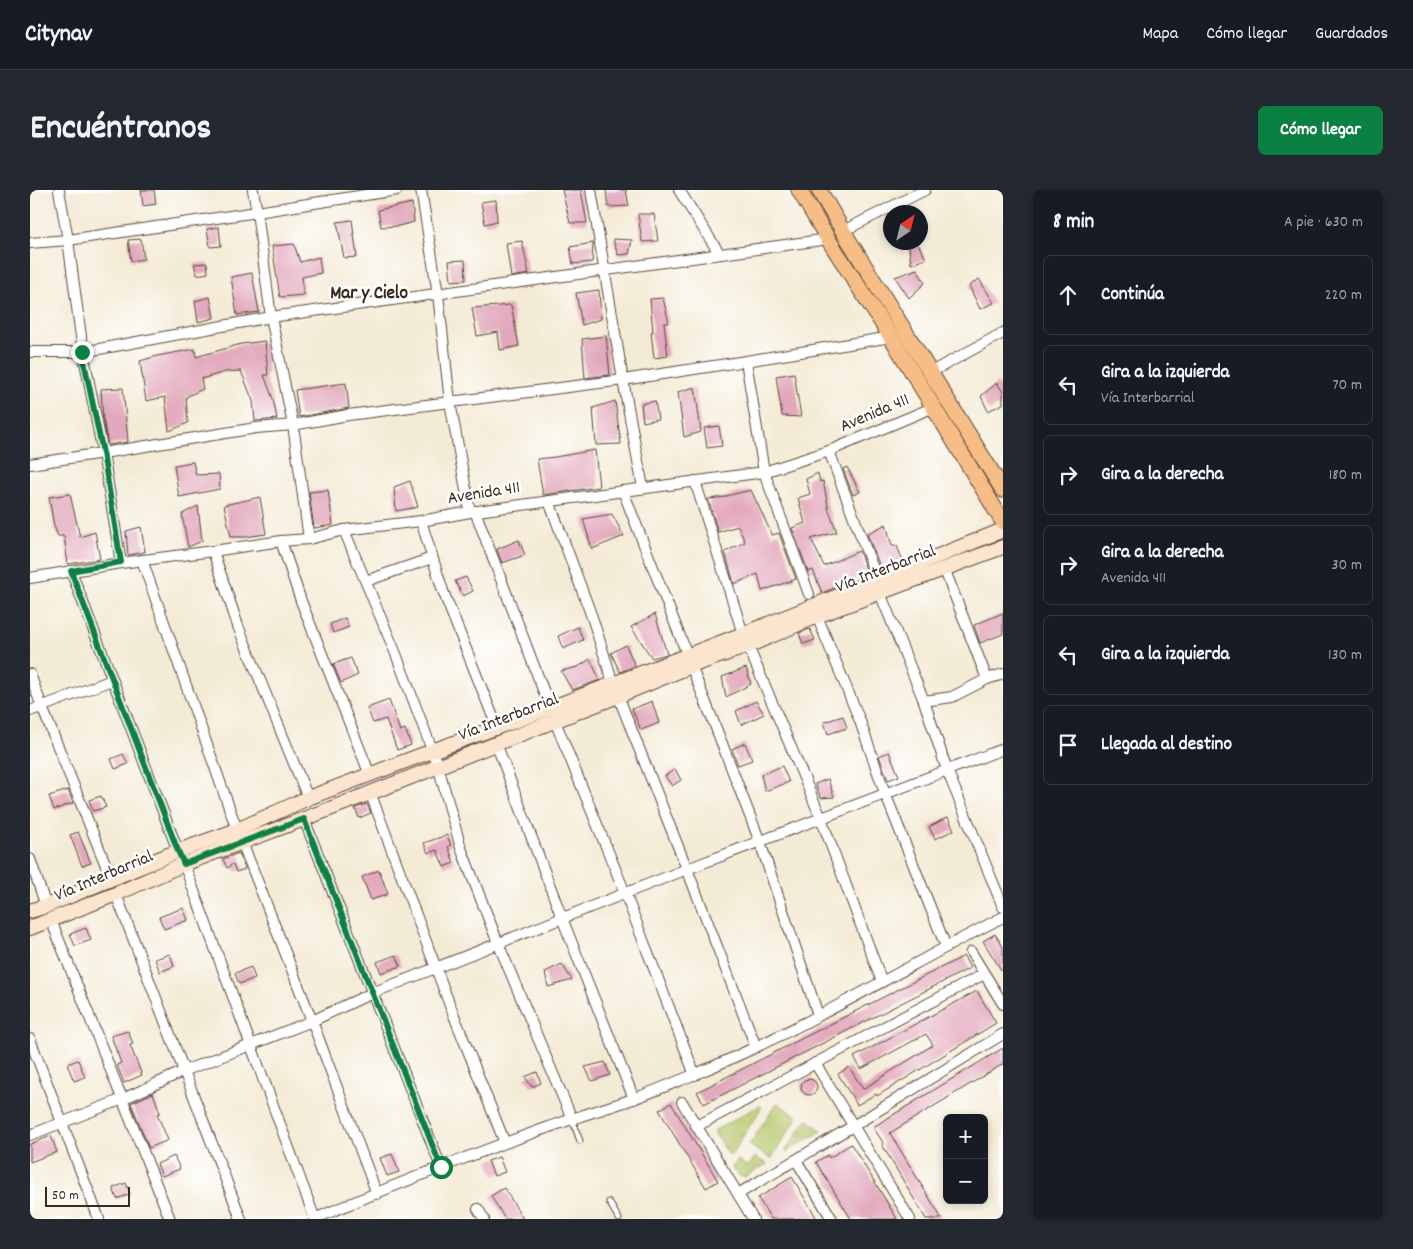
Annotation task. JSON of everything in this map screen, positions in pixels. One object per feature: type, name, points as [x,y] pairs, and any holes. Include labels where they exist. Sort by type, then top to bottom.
[{"type":"main road","points":[[799,190],[934,406],[1003,522]]},
{"type":"main road","points":[[819,190],[843,232],[1003,490]]},
{"type":"main road","name":"Vía Interbarrial","points":[[746,640],[878,586],[1003,530]]},
{"type":"main road","name":"Vía Interbarrial","points":[[30,928],[49,913],[111,878],[178,851],[304,819],[496,743],[552,714],[689,660],[817,616],[878,586],[944,568],[1003,547]]},
{"type":"main road","name":"Vía Interbarrial","points":[[30,911],[49,913],[116,894],[184,864],[240,836],[308,798],[497,727],[552,714]]},
{"type":"street","points":[[59,190],[68,240],[82,352],[103,453],[121,562]]},
{"type":"street","points":[[253,190],[271,318],[293,425],[309,539]]},
{"type":"street","points":[[30,243],[68,240],[397,190]]},
{"type":"street","points":[[421,190],[438,294],[450,402],[472,511],[625,893],[695,1075]]},
{"type":"street","points":[[591,190],[623,380],[644,488]]},
{"type":"street","points":[[679,190],[720,253]]},
{"type":"street","points":[[843,232],[925,190]]},
{"type":"street","points":[[30,352],[82,352],[271,318],[828,239]]},
{"type":"street","points":[[930,372],[1003,333]]},
{"type":"street","points":[[30,464],[256,428],[293,425],[348,415],[623,380],[891,337]]},
{"type":"street","points":[[746,361],[764,472],[810,594]]},
{"type":"street","name":"Avenida 411","points":[[30,578],[121,562],[309,539],[344,530],[421,521],[472,511],[764,472],[829,451],[934,406]]},
{"type":"street","points":[[829,451],[878,586],[924,701],[947,770],[1003,907]]},
{"type":"street","points":[[695,481],[746,640],[821,818],[882,982]]},
{"type":"street","points":[[623,491],[760,842],[818,1015]]},
{"type":"street","points":[[549,501],[592,617],[615,690],[756,1047]]},
{"type":"street","points":[[421,521],[443,591],[497,727]]},
{"type":"street","points":[[344,530],[396,654],[438,766],[461,848],[498,943],[572,1119]]},
{"type":"street","points":[[281,541],[300,601],[370,775]]},
{"type":"street","points":[[213,551],[238,626],[308,798]]},
{"type":"street","points":[[366,581],[432,558]]},
{"type":"street","points":[[142,560],[240,836],[377,1194]]},
{"type":"street","points":[[944,568],[987,679]]},
{"type":"street","points":[[71,571],[184,864],[315,1219],[441,1167],[572,1119],[634,1099],[695,1075],[756,1047],[1003,917]]},
{"type":"street","points":[[817,616],[860,722],[885,793],[946,947]]},
{"type":"street","points":[[30,674],[111,878]]},
{"type":"street","points":[[924,701],[952,697],[987,679],[1003,674]]},
{"type":"street","points":[[30,711],[112,680]]},
{"type":"street","points":[[496,743],[562,918],[634,1099]]},
{"type":"street","points":[[30,1134],[123,1099],[184,1071],[312,1021],[372,993],[498,943],[1003,749]]},
{"type":"street","points":[[370,792],[505,1144]]},
{"type":"street","points":[[304,819],[441,1167]]},
{"type":"street","points":[[30,859],[49,913],[170,1219]]},
{"type":"street","points":[[116,894],[241,1219]]},
{"type":"street","points":[[971,952],[1003,1004]]},
{"type":"street","points":[[696,1126],[984,974]]},
{"type":"street","points":[[738,1194],[1003,1034]]},
{"type":"street","points":[[30,1039],[99,1219]]},
{"type":"street","points":[[815,1063],[910,1219]]},
{"type":"street","points":[[682,1102],[754,1219]]},
{"type":"street","points":[[796,1160],[832,1219]]},
{"type":"street","points":[[478,1209],[484,1219]]},
{"type":"lane","points":[[572,1119],[580,1141]]},
{"type":"lane","points":[[609,1202],[619,1219]]},
{"type":"green space","points":[[777,1103],[798,1117],[771,1159],[749,1145]]},
{"type":"green space","points":[[759,1106],[761,1107],[760,1110],[732,1154],[729,1155],[715,1134],[715,1130]]},
{"type":"green space","points":[[807,1119],[822,1131],[786,1152],[786,1150]]},
{"type":"green space","points":[[755,1157],[767,1164],[745,1177],[734,1172],[732,1168],[738,1160],[748,1167]]},
{"type":"building","points":[[141,190],[154,190],[156,204],[143,206]]},
{"type":"building","points":[[562,190],[581,190],[587,223],[570,223]]},
{"type":"building","points":[[606,190],[626,190],[629,206],[608,207]]},
{"type":"building","points":[[496,200],[497,221],[485,224],[481,202]]},
{"type":"building","points":[[412,203],[414,222],[398,226],[381,227],[378,210]]},
{"type":"building","points":[[638,214],[654,214],[658,241],[642,242]]},
{"type":"building","points":[[352,220],[357,257],[344,258],[337,222]]},
{"type":"building","points":[[219,227],[221,246],[210,247],[207,229]]},
{"type":"building","points":[[141,239],[144,259],[131,261],[128,240]]},
{"type":"building","points":[[613,239],[632,240],[629,254],[618,255]]},
{"type":"building","points":[[522,241],[529,274],[511,277],[506,243]]},
{"type":"building","points":[[593,243],[592,262],[573,264],[570,247]]},
{"type":"building","points":[[294,244],[300,262],[319,257],[321,273],[302,277],[304,295],[280,297],[272,246]]},
{"type":"building","points":[[909,250],[921,250],[926,259],[911,264]]},
{"type":"building","points":[[465,260],[466,280],[451,281],[449,261]]},
{"type":"building","points":[[207,263],[208,273],[197,275],[194,264]]},
{"type":"building","points":[[917,269],[925,283],[909,298],[895,277]]},
{"type":"building","points":[[252,273],[259,312],[237,315],[231,277]]},
{"type":"building","points":[[979,279],[994,303],[980,309],[969,286]]},
{"type":"building","points":[[599,290],[601,319],[582,325],[576,293]]},
{"type":"building","points":[[210,297],[214,318],[198,322],[195,301]]},
{"type":"building","points":[[663,298],[669,323],[664,323],[668,356],[654,358],[650,299]]},
{"type":"building","points":[[511,305],[519,346],[500,350],[498,332],[477,336],[472,308]]},
{"type":"building","points":[[606,336],[610,375],[585,378],[582,339]]},
{"type":"building","points":[[265,341],[268,375],[264,375],[273,399],[277,419],[255,421],[253,401],[241,371],[225,372],[201,379],[203,389],[186,397],[188,423],[169,431],[165,397],[146,401],[140,361],[195,349],[196,357],[241,344]]},
{"type":"building","points":[[794,373],[801,417],[782,416],[776,376]]},
{"type":"building","points":[[346,383],[349,408],[299,417],[295,390]]},
{"type":"building","points":[[997,383],[1003,392],[1003,404],[988,411],[981,396]]},
{"type":"building","points":[[695,387],[701,432],[684,437],[678,392]]},
{"type":"building","points":[[123,388],[128,442],[108,445],[103,419],[101,389]]},
{"type":"building","points":[[615,401],[621,444],[596,445],[593,408]]},
{"type":"building","points":[[655,401],[658,419],[643,422],[641,404]]},
{"type":"building","points":[[719,426],[722,446],[707,448],[704,428]]},
{"type":"building","points":[[595,450],[599,487],[543,495],[537,459]]},
{"type":"building","points":[[193,462],[196,475],[219,474],[220,489],[179,497],[174,465]]},
{"type":"building","points":[[847,467],[860,492],[853,495],[843,469]]},
{"type":"building","points":[[818,473],[820,482],[823,481],[829,511],[837,532],[811,539],[824,566],[859,551],[867,572],[860,573],[862,577],[843,585],[842,583],[822,593],[813,570],[808,572],[792,528],[805,523],[798,498],[810,494],[806,479]]},
{"type":"building","points":[[410,481],[418,507],[396,511],[394,487]]},
{"type":"building","points":[[328,490],[333,525],[314,528],[309,492]]},
{"type":"building","points":[[751,490],[772,535],[779,533],[796,579],[762,591],[758,574],[734,584],[725,552],[745,542],[738,526],[718,532],[708,499],[726,497]]},
{"type":"building","points":[[70,494],[80,537],[95,532],[100,559],[68,564],[64,536],[58,536],[54,526],[49,497]]},
{"type":"building","points":[[260,497],[266,534],[231,537],[224,505]]},
{"type":"building","points":[[198,506],[202,541],[188,547],[182,514]]},
{"type":"building","points":[[612,514],[624,536],[592,549],[583,519]]},
{"type":"building","points":[[886,524],[892,546],[897,546],[903,561],[881,569],[867,534]]},
{"type":"building","points":[[141,527],[145,552],[128,555],[126,531]]},
{"type":"building","points":[[519,540],[525,555],[502,563],[497,549]]},
{"type":"building","points":[[466,577],[473,591],[463,596],[455,581]]},
{"type":"building","points":[[1003,613],[1003,634],[980,643],[974,625]]},
{"type":"building","points":[[655,614],[667,654],[652,658],[631,627]]},
{"type":"building","points":[[345,618],[349,627],[333,633],[330,624]]},
{"type":"building","points":[[578,627],[583,640],[563,649],[558,636]]},
{"type":"building","points":[[810,629],[815,640],[803,644],[799,633]]},
{"type":"building","points":[[626,645],[635,666],[620,672],[611,653]]},
{"type":"building","points":[[351,658],[358,675],[341,683],[333,664]]},
{"type":"building","points":[[590,659],[600,680],[572,690],[561,671],[578,667]]},
{"type":"building","points":[[746,668],[751,684],[726,697],[722,677]]},
{"type":"building","points":[[389,700],[400,731],[405,729],[411,745],[397,750],[386,719],[373,723],[367,708]]},
{"type":"building","points":[[652,701],[659,723],[641,730],[632,709]]},
{"type":"building","points":[[756,701],[764,714],[741,725],[736,711]]},
{"type":"building","points":[[843,716],[847,728],[828,734],[824,722]]},
{"type":"building","points":[[745,743],[752,760],[738,765],[732,749]]},
{"type":"building","points":[[889,752],[899,776],[888,780],[879,756]]},
{"type":"building","points":[[123,754],[128,764],[115,769],[111,759]]},
{"type":"building","points":[[782,766],[789,782],[765,791],[761,775]]},
{"type":"building","points":[[675,769],[681,780],[672,786],[665,776]]},
{"type":"building","points":[[828,779],[834,797],[821,798],[815,784]]},
{"type":"building","points":[[68,790],[73,803],[54,810],[49,796]]},
{"type":"building","points":[[101,796],[106,807],[93,811],[89,800]]},
{"type":"building","points":[[367,804],[371,813],[359,818],[355,808]]},
{"type":"building","points":[[948,817],[954,830],[935,839],[929,827]]},
{"type":"building","points":[[78,832],[91,863],[82,866],[70,835]]},
{"type":"building","points":[[447,835],[451,845],[448,846],[454,863],[444,867],[437,850],[428,853],[424,843]]},
{"type":"building","points":[[239,853],[245,869],[236,872],[233,864],[227,868],[223,859]]},
{"type":"building","points":[[379,870],[388,894],[371,900],[362,877]]},
{"type":"building","points":[[183,908],[188,920],[164,929],[159,917]]},
{"type":"building","points":[[86,928],[91,940],[75,946],[70,934]]},
{"type":"building","points":[[995,934],[1003,947],[1003,973],[983,941]]},
{"type":"building","points":[[170,954],[174,966],[160,972],[155,959]]},
{"type":"building","points":[[396,955],[401,966],[381,973],[377,962]]},
{"type":"building","points":[[964,956],[970,968],[704,1104],[697,1092]]},
{"type":"building","points":[[562,964],[572,980],[548,987],[545,972]]},
{"type":"building","points":[[251,967],[255,978],[239,984],[235,973]]},
{"type":"building","points":[[977,991],[996,1023],[877,1096],[876,1094],[857,1105],[838,1074],[849,1067],[863,1089],[933,1045],[926,1034],[861,1069],[854,1057]]},
{"type":"building","points":[[128,1031],[133,1044],[130,1045],[142,1075],[124,1083],[117,1065],[121,1063],[111,1036]]},
{"type":"building","points":[[1003,1048],[1003,1064],[890,1133],[942,1219],[926,1219],[873,1127]]},
{"type":"building","points":[[78,1060],[85,1077],[74,1081],[67,1064]]},
{"type":"building","points":[[605,1062],[610,1075],[592,1081],[585,1067]]},
{"type":"building","points":[[537,1072],[541,1083],[532,1087],[525,1077]]},
{"type":"building","points":[[809,1079],[815,1081],[817,1087],[815,1093],[809,1095],[803,1093],[801,1087],[803,1081]]},
{"type":"building","points":[[153,1093],[160,1113],[157,1114],[168,1140],[149,1148],[131,1103]]},
{"type":"building","points":[[671,1103],[718,1181],[706,1188],[659,1110]]},
{"type":"building","points":[[51,1136],[57,1152],[30,1162],[30,1144]]},
{"type":"building","points":[[851,1144],[897,1219],[851,1219],[816,1162],[828,1155],[829,1158]]},
{"type":"building","points":[[392,1154],[399,1172],[387,1176],[380,1158]]},
{"type":"building","points":[[174,1156],[180,1169],[162,1176],[157,1164]]},
{"type":"building","points":[[499,1157],[505,1172],[494,1176],[488,1161]]},
{"type":"building","points":[[792,1177],[817,1219],[771,1219],[758,1198]]},
{"type":"building","points":[[126,1183],[130,1194],[117,1199],[113,1188]]},
{"type":"building","points":[[504,1188],[523,1219],[505,1219],[491,1196]]},
{"type":"district","name":"Mar y Cielo","points":[[369,294]]},
{"type":"route","points":[[82,352],[103,453],[121,562],[71,571],[178,851],[184,864],[304,819],[441,1167]]}]
